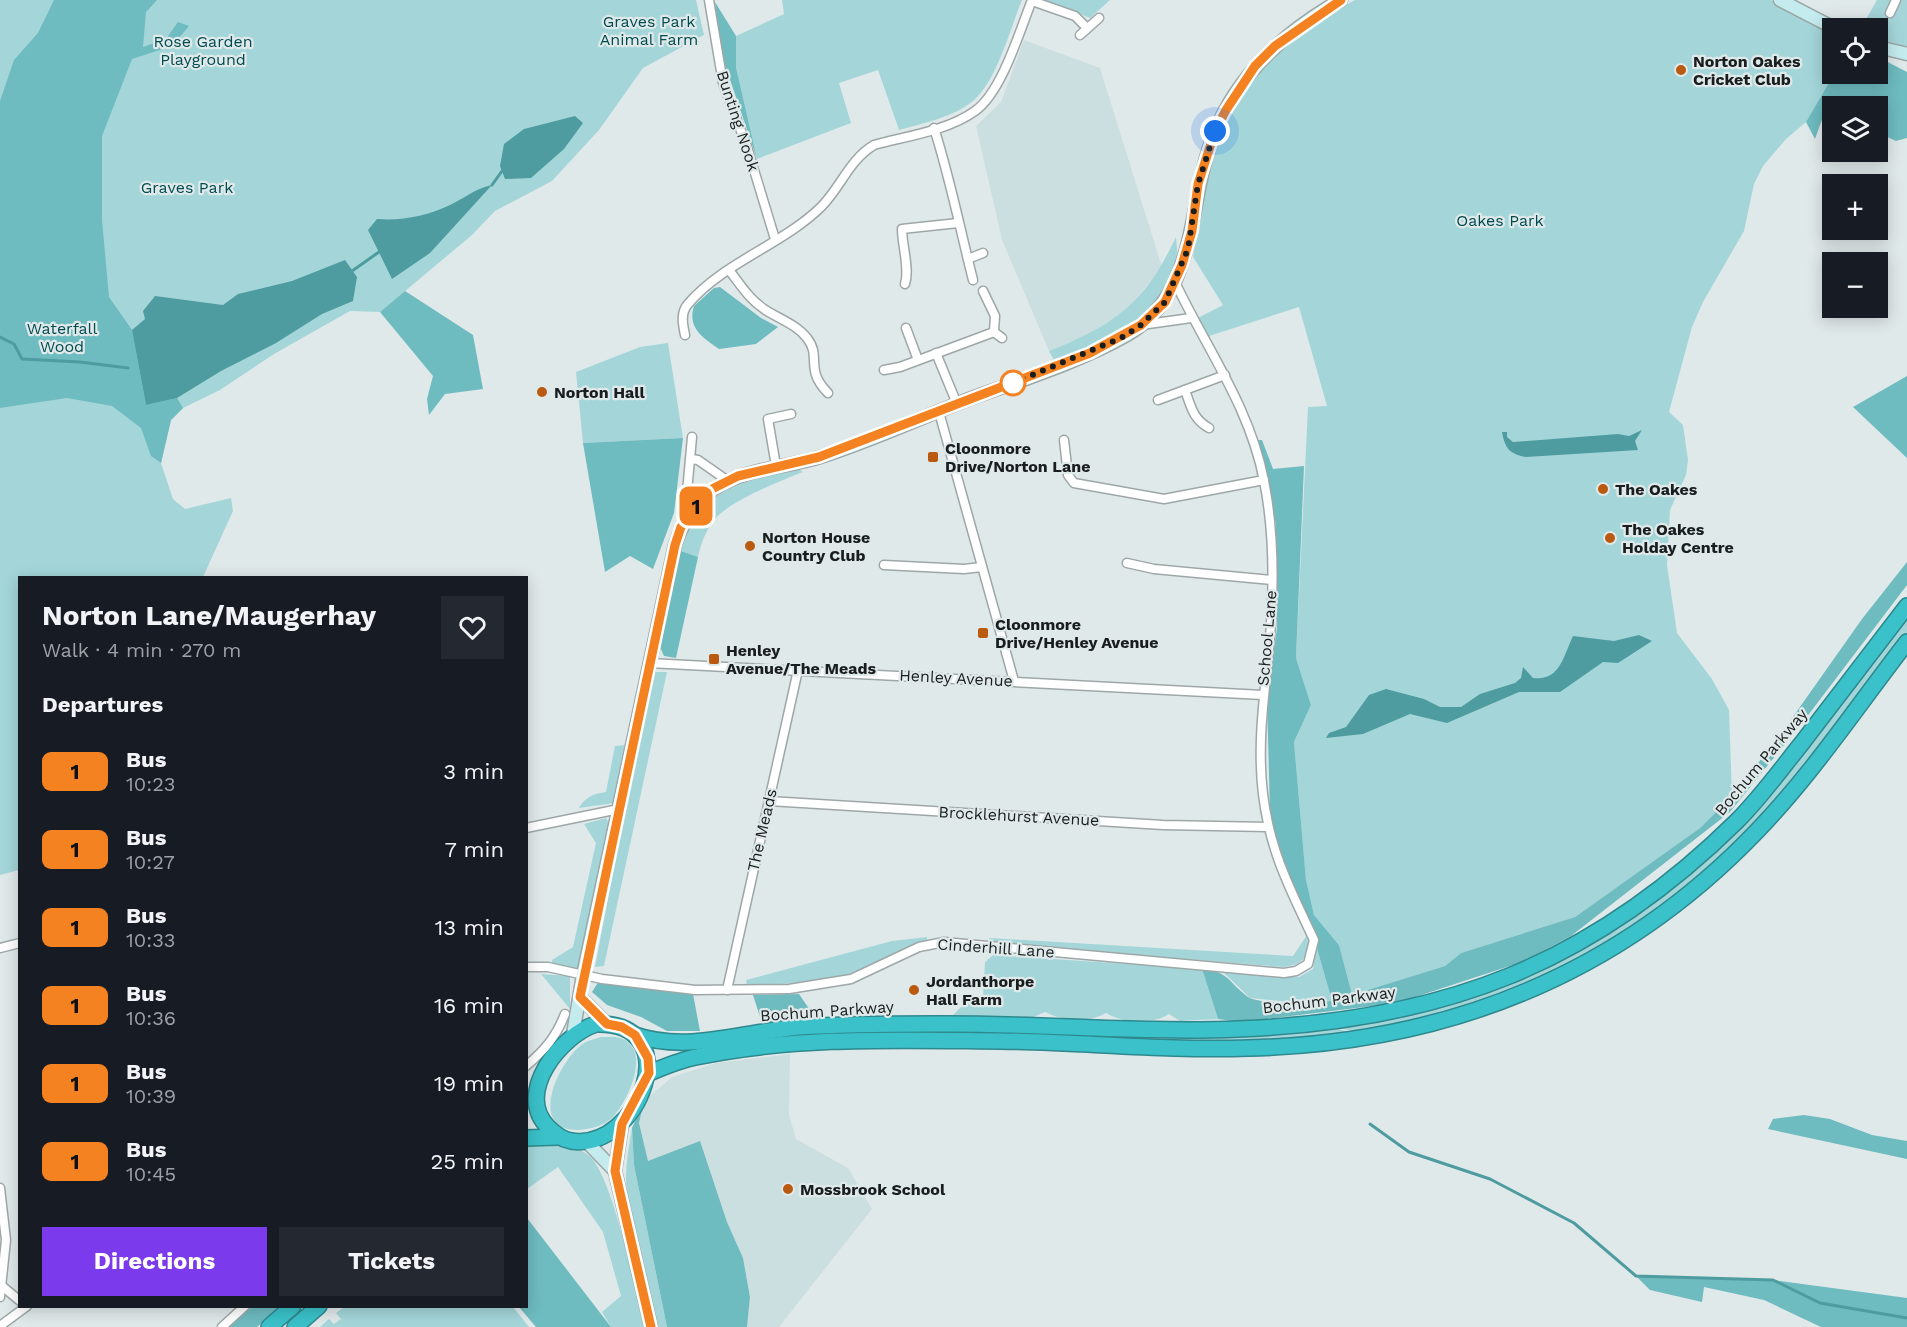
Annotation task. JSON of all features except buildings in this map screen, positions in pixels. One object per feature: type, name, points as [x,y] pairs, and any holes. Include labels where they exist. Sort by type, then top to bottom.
[{"type":"highway","name":"Bochum Parkway","points":[[635,1035],[652,1041],[689,1042],[798,1028],[869,1024],[1005,1023],[1238,1029],[1389,1013],[1462,993],[1518,974],[1567,951],[1618,920],[1695,861],[1740,818],[1773,779],[1907,606]]},
{"type":"highway","name":"Bochum Parkway","points":[[649,1073],[692,1057],[814,1042],[1023,1041],[1249,1048],[1338,1042],[1409,1030],[1476,1012],[1520,996],[1588,963],[1647,926],[1702,884],[1755,833],[1787,797],[1907,642]]},
{"type":"highway","points":[[528,1138],[558,1137],[571,1141],[586,1141],[603,1137],[622,1124],[649,1073],[646,1051],[635,1035],[622,1027],[596,1024],[573,1034],[557,1051],[538,1083],[531,1103],[558,1137]]},
{"type":"highway","points":[[269,1327],[290,1308]]},
{"type":"highway","points":[[295,1327],[317,1308]]},
{"type":"street","name":"Bunting Nook","points":[[709,0],[723,83],[747,147],[776,239]]},
{"type":"street","points":[[573,1034],[583,975],[675,545],[681,527],[692,511],[703,497],[728,481],[776,466],[819,457],[939,412],[1090,353],[1141,325],[1165,302],[1175,282],[1188,249],[1203,165],[1226,110],[1255,66],[1275,46],[1341,0]]},
{"type":"street","points":[[1780,0],[1822,22]]},
{"type":"street","points":[[1890,13],[1896,0]]},
{"type":"street","points":[[685,335],[683,321],[687,305],[729,270],[821,206],[863,152],[874,145],[952,123],[975,111],[987,98],[999,78],[1032,1],[1075,16],[1086,27]]},
{"type":"street","points":[[1080,35],[1086,27],[1099,18]]},
{"type":"street","points":[[1888,49],[1907,54]]},
{"type":"street","points":[[934,128],[952,185],[958,223],[973,280]]},
{"type":"street","points":[[905,284],[908,272],[904,260],[902,229],[958,223]]},
{"type":"street","points":[[968,259],[983,253]]},
{"type":"street","points":[[729,270],[751,299],[794,326],[808,339],[813,353],[815,378],[828,393]]},
{"type":"street","name":"School Lane","points":[[1175,282],[1191,318],[1226,375],[1248,423],[1264,480],[1270,526],[1272,580],[1269,648],[1263,695],[1263,793],[1268,827],[1282,876],[1314,940],[1308,964]]},
{"type":"street","points":[[884,370],[998,335],[995,316],[983,291]]},
{"type":"street","points":[[1141,325],[1191,318]]},
{"type":"street","points":[[906,328],[918,360]]},
{"type":"street","points":[[936,353],[957,404]]},
{"type":"street","points":[[1158,400],[1226,375]]},
{"type":"street","points":[[1185,390],[1198,422],[1209,428]]},
{"type":"street","points":[[939,412],[1014,681]]},
{"type":"street","points":[[776,466],[768,419],[791,414]]},
{"type":"street","points":[[692,437],[687,492],[692,511]]},
{"type":"street","points":[[1064,440],[1068,475],[1074,483],[1164,499],[1264,480]]},
{"type":"street","points":[[691,459],[698,460],[728,481]]},
{"type":"street","points":[[1127,563],[1154,570],[1272,580]]},
{"type":"street","points":[[884,565],[964,569],[982,567]]},
{"type":"street","name":"Henley Avenue","points":[[649,663],[1263,695]]},
{"type":"street","name":"The Meads","points":[[727,990],[798,670]]},
{"type":"street","name":"Brocklehurst Avenue","points":[[769,801],[1163,825],[1268,827]]},
{"type":"street","points":[[528,828],[619,809]]},
{"type":"street","name":"Cinderhill Lane","points":[[528,967],[548,967],[583,975],[686,989],[727,990],[789,989],[837,983],[932,943],[1284,973],[1296,971],[1308,964]]},
{"type":"street","points":[[580,997],[607,1024]]},
{"type":"street","points":[[528,1064],[546,1049],[557,1034],[565,1014]]},
{"type":"street","points":[[622,1124],[615,1171],[651,1327]]},
{"type":"street","points":[[586,1141],[615,1171]]},
{"type":"street","points":[[0,1188],[6,1240],[0,1297]]},
{"type":"street","points":[[2,1286],[18,1299]]},
{"type":"street","points":[[0,1326],[24,1308]]},
{"type":"street","points":[[222,1327],[242,1308]]},
{"type":"shaded area","points":[[1024,40],[1100,68],[1162,267],[1126,311],[1088,335],[1049,351],[1002,240],[976,126],[1001,102]]},
{"type":"shaded area","points":[[575,116],[583,123],[564,149],[531,178],[505,179],[500,166],[504,144],[524,129]]},
{"type":"shaded area","points":[[492,185],[430,253],[392,279],[368,230],[377,219],[423,215]]},
{"type":"shaded area","points":[[345,260],[357,277],[353,301],[322,314],[276,343],[221,371],[177,398],[146,405],[132,330],[145,319],[143,311],[155,296],[223,305],[238,294],[292,281]]},
{"type":"shaded area","points":[[1642,430],[1635,441],[1638,450],[1526,457],[1509,449],[1502,432],[1507,432],[1507,437],[1513,442],[1618,434],[1629,436]]},
{"type":"shaded area","points":[[1639,635],[1652,641],[1618,663],[1603,662],[1560,692],[1519,692],[1447,723],[1410,714],[1363,734],[1326,738],[1329,733],[1346,727],[1369,695],[1386,689],[1424,699],[1440,707],[1461,707],[1480,694],[1515,683],[1521,678],[1523,667],[1533,678],[1549,676],[1559,666],[1573,636],[1614,641]]},
{"type":"shaded area","name":"Mossbrook School","points":[[790,1054],[789,1115],[796,1139],[848,1168],[872,1209],[779,1327],[747,1327],[750,1297],[743,1258],[727,1222],[699,1142],[648,1162],[639,1123],[644,1101],[672,1077],[716,1063]]},
{"type":"green space","name":"Graves Park","points":[[0,0],[696,0],[704,35],[643,68],[599,130],[552,181],[495,211],[472,235],[380,312],[350,311],[274,354],[220,390],[183,408],[171,420],[161,463],[173,499],[185,509],[231,498],[233,511],[203,576],[18,576],[18,870],[0,875]]},
{"type":"green space","name":"Waterfall Wood","points":[[54,0],[157,0],[146,12],[143,47],[166,39],[178,22],[189,26],[172,46],[132,59],[102,136],[102,220],[109,297],[132,330],[146,405],[177,398],[183,408],[171,420],[161,463],[151,456],[141,428],[112,406],[67,398],[0,408],[0,101],[14,60],[38,33]]},
{"type":"green space","points":[[782,0],[1022,0],[996,68],[982,92],[965,107],[937,119],[899,130],[878,70],[839,83],[851,123],[757,159],[735,68],[736,36],[784,14]]},
{"type":"green space","points":[[1044,0],[1110,0],[1090,18]]},
{"type":"green space","name":"Oakes Park","points":[[1355,0],[1771,0],[1822,27],[1822,84],[1828,84],[1806,122],[1786,139],[1763,166],[1754,184],[1744,231],[1703,302],[1692,327],[1669,412],[1683,425],[1688,460],[1686,475],[1670,510],[1667,565],[1677,633],[1712,679],[1729,710],[1732,796],[1700,828],[1575,917],[1461,953],[1445,966],[1351,996],[1339,945],[1314,915],[1306,881],[1294,742],[1311,705],[1296,658],[1308,407],[1327,406],[1299,307],[1206,337],[1196,319],[1223,305],[1193,257],[1207,170],[1222,131],[1235,107],[1267,64],[1307,29]]},
{"type":"green space","points":[[1877,0],[1907,0],[1907,48],[1888,42],[1888,18],[1867,18]]},
{"type":"green space","points":[[715,2],[736,36],[736,68],[757,159],[721,53]]},
{"type":"green space","points":[[1888,62],[1907,72],[1907,138],[1896,141],[1888,137],[1888,96],[1822,96],[1822,120],[1815,139],[1806,122],[1828,84],[1888,84]]},
{"type":"green space","points":[[1176,237],[1178,260],[1162,297],[1151,311],[1117,335],[1055,362],[1049,351],[1092,332],[1110,321],[1140,295],[1164,260]]},
{"type":"green space","points":[[720,287],[761,318],[778,327],[756,344],[719,349],[713,345],[698,332],[692,314],[694,306],[714,288]]},
{"type":"green space","points":[[405,291],[473,335],[483,389],[445,394],[429,415],[427,399],[433,376],[380,312]]},
{"type":"green space","points":[[668,343],[683,438],[583,443],[576,372],[640,347]]},
{"type":"green space","points":[[1907,376],[1907,458],[1853,407]]},
{"type":"green space","points":[[683,438],[674,513],[653,569],[630,556],[605,572],[583,443]]},
{"type":"green space","points":[[1255,440],[1262,440],[1273,469],[1304,466],[1296,658],[1311,705],[1294,742],[1306,880],[1314,915],[1339,945],[1352,995],[1445,966],[1461,953],[1575,917],[1700,828],[1732,796],[1778,738],[1862,619],[1907,562],[1907,585],[1806,718],[1730,812],[1571,936],[1522,962],[1397,1003],[1242,1022],[1218,1019],[1202,969],[1224,975],[1254,1000],[1288,1003],[1332,1001],[1316,945],[1285,874],[1270,812],[1267,699],[1277,628],[1276,524]]},
{"type":"green space","points":[[797,468],[803,472],[756,492],[722,512],[706,532],[698,557],[681,551],[688,530],[710,501],[724,491],[741,484]]},
{"type":"green space","points":[[681,551],[698,557],[676,658],[664,656],[660,647]]},
{"type":"green space","points":[[1907,615],[1907,634],[1805,767],[1754,828],[1670,903],[1549,977],[1420,1023],[1355,1031],[1336,1028],[1398,1016],[1620,925],[1685,877]]},
{"type":"green space","points":[[655,672],[667,672],[604,966],[595,967],[634,762]]},
{"type":"green space","points":[[626,745],[614,803],[579,808],[590,797],[606,792],[615,746]]},
{"type":"green space","points":[[606,818],[611,827],[580,970],[552,964],[552,960],[573,947],[596,843],[584,824]]},
{"type":"green space","points":[[1307,935],[1306,954],[1301,962],[1283,967],[989,943],[989,938],[1293,956]]},
{"type":"green space","points":[[927,937],[927,940],[844,976],[815,982],[747,986],[746,980],[892,941]]},
{"type":"green space","points":[[1316,945],[1332,1001],[1310,1004],[1250,998],[1223,972],[1299,977],[1313,969]]},
{"type":"green space","points":[[993,955],[1202,969],[1218,1019],[1180,1021],[1169,1014],[1155,1020],[1129,1021],[1106,1013],[1076,1020],[1045,1012],[1031,1018],[950,1018],[966,1002],[983,996],[985,962]]},
{"type":"green space","points":[[541,974],[570,976],[570,1009]]},
{"type":"green space","points":[[599,981],[693,994],[700,1031],[667,1031],[641,1017],[607,1005],[592,992]]},
{"type":"green space","points":[[799,994],[816,1019],[763,1026],[753,995]]},
{"type":"green space","points":[[1331,1027],[1353,1033],[1275,1042],[816,1038],[810,1033],[842,1030]]},
{"type":"green space","points":[[601,1037],[620,1038],[630,1044],[635,1052],[636,1063],[631,1088],[619,1109],[606,1123],[579,1130],[563,1127],[554,1119],[551,1107],[552,1092],[558,1077],[575,1051],[584,1043]]},
{"type":"green space","points":[[644,1101],[639,1123],[648,1161],[700,1141],[727,1222],[743,1258],[750,1297],[747,1327],[667,1327],[634,1165],[632,1128]]},
{"type":"green space","points":[[1804,1115],[1830,1119],[1872,1135],[1907,1141],[1907,1159],[1768,1129],[1773,1119]]},
{"type":"green space","points":[[632,1128],[634,1165],[667,1327],[657,1327],[630,1216],[626,1180]]},
{"type":"green space","points":[[548,1141],[573,1147],[594,1161],[610,1195],[617,1217],[644,1327],[611,1327],[602,1312],[621,1296],[603,1232],[558,1167],[528,1188],[528,1146]]},
{"type":"green space","points":[[528,1219],[611,1327],[536,1327],[520,1308],[528,1308]]},
{"type":"green space","points":[[1636,1276],[1773,1280],[1907,1298],[1907,1327],[1821,1327],[1764,1300],[1704,1287],[1702,1302],[1650,1290]]},
{"type":"green space","points":[[251,1308],[280,1308],[257,1327],[228,1327]]},
{"type":"green space","points":[[343,1308],[514,1308],[529,1327],[320,1327],[329,1319],[334,1324],[341,1319],[336,1313]]},
{"type":"waterway","points":[[492,185],[502,171]]},
{"type":"waterway","points":[[352,271],[379,252]]},
{"type":"waterway","points":[[0,337],[14,344],[22,359],[80,362],[128,368]]},
{"type":"waterway","points":[[1370,1124],[1409,1152],[1490,1179],[1574,1223],[1636,1276],[1773,1280],[1820,1303],[1907,1318]]},
{"type":"bus line","name":"1","points":[[651,1327],[615,1171],[622,1124],[649,1073],[648,1058],[635,1035],[622,1027],[607,1024],[580,997],[653,645],[681,527],[703,497],[712,489],[738,476],[819,457],[1090,353],[1141,325],[1165,302],[1175,282],[1188,249],[1198,184],[1206,156],[1215,131],[1241,85],[1255,66],[1275,46],[1307,21],[1341,0]]},
{"type":"place","name":"Norton Oakes Cricket Club","points":[[1681,70]]},
{"type":"place","name":"Norton Hall","points":[[542,392]]},
{"type":"place","name":"Cloonmore Drive/Norton Lane","points":[[933,457]]},
{"type":"place","name":"The Oakes","points":[[1603,489]]},
{"type":"place","name":"The Oakes Holday Centre","points":[[1610,538]]},
{"type":"place","name":"Norton House Country Club","points":[[750,546]]},
{"type":"place","name":"Cloonmore Drive/Henley Avenue","points":[[983,633]]},
{"type":"place","name":"Henley Avenue/The Meads","points":[[714,659]]},
{"type":"place","name":"Jordanthorpe Hall Farm","points":[[914,990]]},
{"type":"place","name":"Mossbrook School","points":[[788,1189]]},
{"type":"route","points":[[1013,383],[1011,383],[1090,353],[1121,338],[1141,325],[1165,302],[1188,249],[1198,184],[1215,131]]},
{"type":"park label","name":"Graves Park Animal Farm","points":[[649,30]]},
{"type":"park label","name":"Rose Garden Playground","points":[[203,50]]}]
